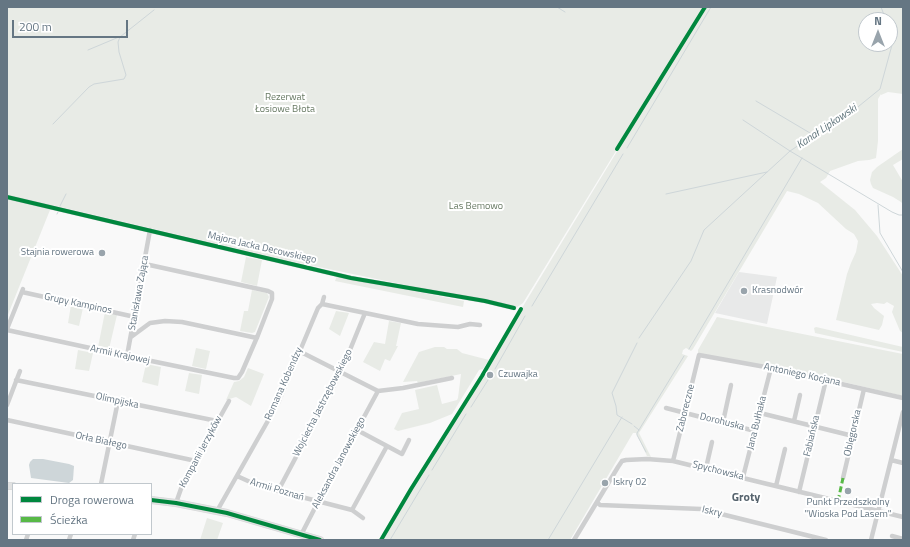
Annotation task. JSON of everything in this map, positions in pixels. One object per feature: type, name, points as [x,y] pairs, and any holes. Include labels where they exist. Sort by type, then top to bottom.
[{"type":"street","name":"Majora Jacka Decowskiego","points":[[7,197],[351,278],[485,301],[514,308]]},
{"type":"street","name":"Stanisława Zająca","points":[[127,356],[150,230]]},
{"type":"street","points":[[131,337],[150,323],[165,321],[182,322],[257,338],[272,298],[272,293],[268,291],[144,264]]},
{"type":"street","name":"Grupy Kampinos","points":[[7,329],[22,290],[135,317]]},
{"type":"street","name":"Romana Kobendzy","points":[[217,511],[278,403],[299,351],[324,297]]},
{"type":"street","points":[[322,304],[421,325],[480,325]]},
{"type":"street","name":"Wojciecha Jastrzębowskiego","points":[[278,491],[341,372],[365,313]]},
{"type":"street","name":"Armii Krajowej","points":[[7,329],[234,378],[238,378],[242,372],[257,338]]},
{"type":"street","points":[[299,351],[378,391],[403,388],[452,378]]},
{"type":"street","name":"Antoniego Kocjana","points":[[700,355],[771,368],[903,398]]},
{"type":"street","name":"Zaboreczne","points":[[673,461],[700,355]]},
{"type":"street","name":"Jana Bułhaka","points":[[743,477],[771,368]]},
{"type":"street","points":[[7,405],[20,371]]},
{"type":"street","name":"Olimpijska","points":[[16,380],[217,421]]},
{"type":"street","name":"Fabiańska","points":[[799,492],[826,380]]},
{"type":"street","points":[[723,422],[731,385]]},
{"type":"street","name":"Oblęgorska","points":[[843,478],[864,389]]},
{"type":"street","name":"Aleksandra Janowskiego","points":[[301,535],[378,391]]},
{"type":"street","points":[[794,421],[800,395]]},
{"type":"street","points":[[102,483],[118,401]]},
{"type":"street","name":"Kompanii Jerzyków","points":[[176,503],[183,482],[229,401]]},
{"type":"street","name":"Dorohuska","points":[[666,408],[755,431]]},
{"type":"street","points":[[871,540],[903,412]]},
{"type":"street","points":[[760,413],[853,436]]},
{"type":"street","name":"Orła Białego","points":[[7,420],[196,461]]},
{"type":"street","points":[[357,430],[402,454],[409,440]]},
{"type":"street","points":[[706,468],[712,442]]},
{"type":"street","points":[[352,510],[387,446]]},
{"type":"street","points":[[776,486],[785,449]]},
{"type":"street","name":"Spychowska","points":[[574,540],[622,461],[631,459],[673,461],[706,468],[903,517]]},
{"type":"street","points":[[891,460],[903,463]]},
{"type":"street","name":"Armii Poznań","points":[[237,476],[259,486],[352,510],[360,514],[363,518]]},
{"type":"street","points":[[152,500],[217,511],[320,540]]},
{"type":"street","name":"Iskry","points":[[597,502],[600,505],[701,509],[826,540]]},
{"type":"street","points":[[892,536],[903,539]]},
{"type":"shaded area","points":[[739,272],[777,277],[767,324],[715,313]]},
{"type":"shaded area","points":[[33,459],[43,459],[74,466],[73,480],[69,483],[31,478],[29,465]]},
{"type":"green space","name":"Las Bemowo","points":[[7,7],[704,7],[523,303],[516,308],[290,261],[52,205],[7,317]]},
{"type":"green space","points":[[706,7],[903,7],[903,94],[888,92],[881,94],[878,99],[878,141],[876,158],[858,161],[830,171],[826,178],[820,182],[855,210],[877,236],[903,276],[903,333],[900,331],[892,312],[894,306],[887,302],[884,304],[871,304],[884,316],[879,330],[836,320],[847,274],[856,252],[858,241],[854,234],[846,229],[818,203],[799,194],[787,191],[693,349],[691,351],[686,348],[683,350],[682,354],[688,356],[639,433],[651,457],[647,456],[636,433],[633,433],[570,540],[382,540]]},
{"type":"green space","points":[[903,149],[903,159],[893,165],[903,182],[903,204],[893,197],[873,188],[870,180],[872,172],[877,167]]},
{"type":"green space","points":[[246,257],[262,260],[257,286],[241,282]]},
{"type":"green space","points":[[337,276],[464,301],[463,307],[335,281]]},
{"type":"green space","points":[[252,290],[267,293],[269,297],[255,332],[252,333],[240,331],[244,311],[248,311]]},
{"type":"green space","points":[[71,305],[83,308],[79,326],[68,323]]},
{"type":"green space","points":[[336,311],[349,313],[340,336],[329,329]]},
{"type":"green space","points":[[105,312],[117,315],[109,349],[98,347]]},
{"type":"green space","points":[[717,317],[903,354],[903,396],[818,376],[698,353],[698,350]]},
{"type":"green space","points":[[389,321],[401,323],[396,346],[398,346],[390,361],[385,359],[380,371],[363,362],[374,342],[385,344]]},
{"type":"green space","points":[[816,327],[903,347],[903,352],[815,333],[814,328]]},
{"type":"green space","points":[[435,347],[457,349],[462,353],[489,360],[483,369],[479,370],[452,414],[430,423],[398,431],[394,429],[402,413],[419,409],[415,390],[437,385],[442,404],[457,400],[458,398],[461,374],[418,383],[417,381],[403,382],[419,352]]},
{"type":"green space","points":[[196,348],[210,351],[206,369],[192,366]]},
{"type":"green space","points":[[78,350],[93,353],[89,371],[75,369]]},
{"type":"green space","points":[[146,364],[161,367],[158,386],[142,382]]},
{"type":"green space","points":[[248,368],[264,374],[251,406],[236,397],[226,400],[234,382],[239,381],[244,377]]},
{"type":"green space","points":[[189,373],[202,375],[199,394],[185,391]]},
{"type":"green space","points":[[207,518],[223,523],[217,540],[200,540]]},
{"type":"waterway","points":[[557,7],[565,12]]},
{"type":"waterway","points":[[627,148],[711,7]]},
{"type":"waterway","name":"Kanał Lipkowski","points":[[881,7],[883,12]]},
{"type":"waterway","points":[[53,124],[89,87],[94,84],[124,79],[126,75],[119,52],[118,42],[120,37],[154,10]]},
{"type":"waterway","points":[[88,50],[119,37]]},
{"type":"waterway","points":[[639,338],[691,261],[704,230],[790,151],[814,135],[843,119],[880,89],[890,52]]},
{"type":"waterway","points":[[756,101],[810,133]]},
{"type":"waterway","name":"Kanał Lipkowski","points":[[743,120],[790,151],[892,212],[903,215]]},
{"type":"waterway","points":[[532,306],[623,154]]},
{"type":"waterway","points":[[689,349],[802,158]]},
{"type":"waterway","points":[[666,194],[767,172]]},
{"type":"waterway","points":[[60,206],[66,194]]},
{"type":"waterway","points":[[878,205],[880,233],[903,272]]},
{"type":"waterway","points":[[495,369],[525,316]]},
{"type":"waterway","points":[[632,424],[617,415],[612,393],[637,343]]},
{"type":"waterway","points":[[646,452],[637,433],[684,356]]},
{"type":"waterway","points":[[471,407],[488,380]]},
{"type":"waterway","points":[[432,470],[466,414]]},
{"type":"waterway","points":[[548,540],[622,417]]},
{"type":"waterway","points":[[634,426],[639,430]]},
{"type":"waterway","points":[[390,540],[429,475]]},
{"type":"marked path","points":[[838,501],[843,478]]},
{"type":"cycle path","points":[[617,149],[705,7]]},
{"type":"cycle path","points":[[7,197],[351,278],[485,301],[514,308]]},
{"type":"cycle path","points":[[381,540],[482,376],[521,309]]},
{"type":"cycle path","points":[[152,500],[176,503],[227,513],[320,540]]},
{"type":"place","name":"Stajnia rowerowa","points":[[102,253]]},
{"type":"place","name":"Krasnodwór","points":[[744,291]]},
{"type":"place","name":"Czuwajka","points":[[490,375]]},
{"type":"place","name":"Iskry 02","points":[[605,483]]},
{"type":"place","name":"Punkt Przedszkolny \"Wioska Pod Lasem\"","points":[[848,491]]},
{"type":"district","name":"Groty","points":[[746,498]]},
{"type":"park label","name":"Rezerwat Łosiowe Błota","points":[[285,104]]}]
